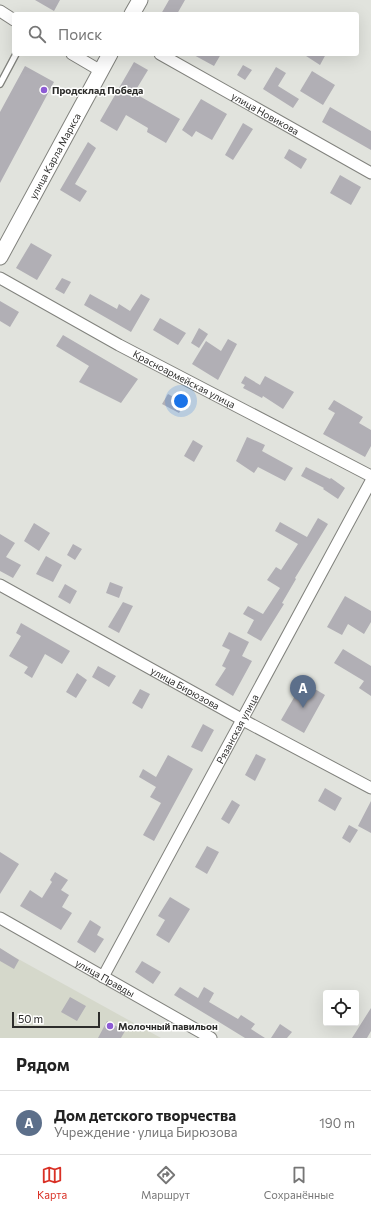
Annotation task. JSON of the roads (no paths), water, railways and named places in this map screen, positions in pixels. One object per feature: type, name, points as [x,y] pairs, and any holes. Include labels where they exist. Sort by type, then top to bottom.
[{"type":"main road","points":[[133,12],[140,0]]},
{"type":"main road","name":"улица Карла Маркса","points":[[0,257],[109,56]]},
{"type":"street","points":[[0,11],[12,19]]},
{"type":"street","points":[[75,56],[101,71]]},
{"type":"street","name":"улица Новикова","points":[[164,56],[371,173]]},
{"type":"street","name":"Красноармейская улица","points":[[0,278],[119,345],[371,476]]},
{"type":"street","name":"Рязанская улица","points":[[103,977],[243,720],[371,480]]},
{"type":"street","name":"улица Бирюзова","points":[[0,585],[243,720],[371,788]]},
{"type":"street","name":"улица Правды","points":[[0,919],[211,1038]]},
{"type":"lane","points":[[0,84],[15,56]]},
{"type":"place","name":"Продсклад Победа","points":[[44,90]]},
{"type":"place","name":"Дом детского творчества","points":[[303,708]]},
{"type":"place","name":"Молочный павильон","points":[[110,1026]]}]
